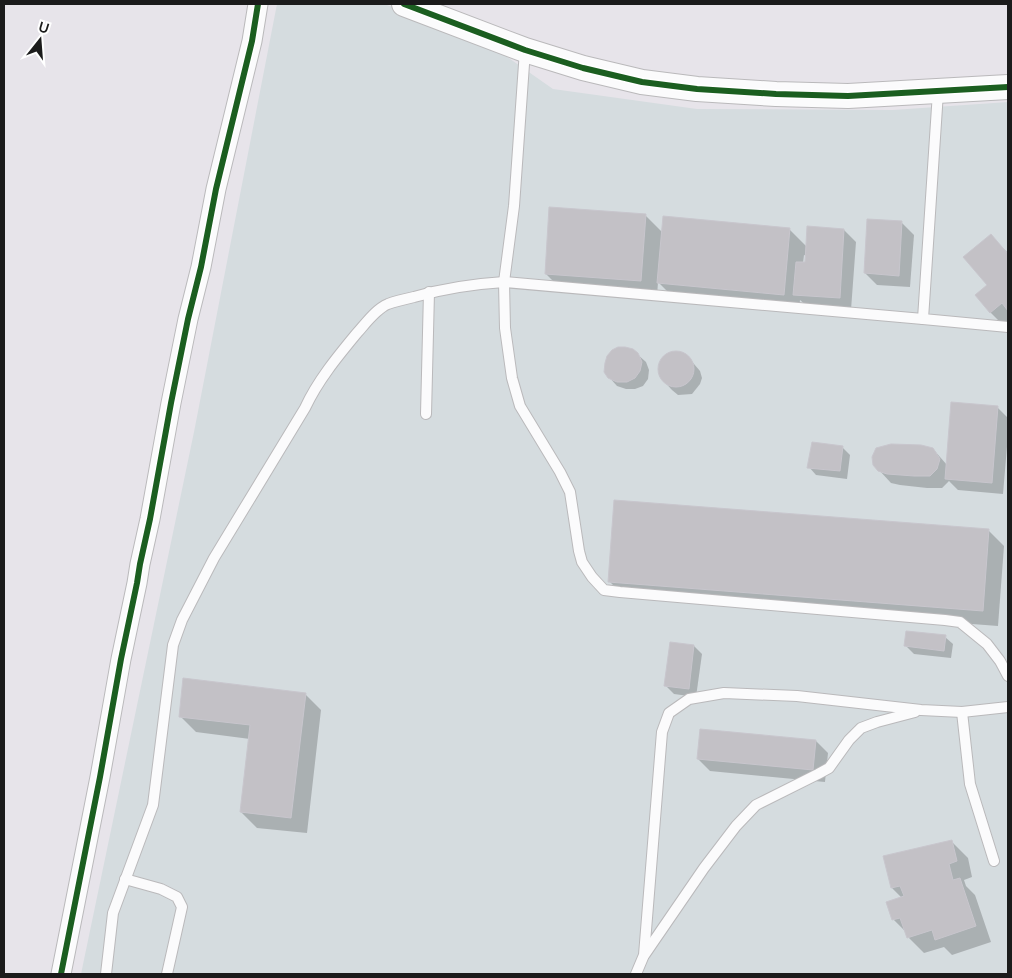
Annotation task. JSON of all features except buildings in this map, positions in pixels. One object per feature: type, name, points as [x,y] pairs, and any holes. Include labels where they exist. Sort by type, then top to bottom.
[{"type":"street","points":[[61,974],[183,347],[216,189],[252,42],[258,4]]},
{"type":"street","points":[[404,4],[525,50],[583,68],[642,82],[697,89],[848,96],[1008,87]]},
{"type":"lane","points":[[525,50],[514,206],[504,282],[505,328],[514,389],[520,406],[570,492],[579,551],[582,562],[592,577],[604,590],[620,592],[960,622],[987,644],[1000,661],[1008,676]]},
{"type":"lane","points":[[922,319],[938,92]]},
{"type":"lane","points":[[106,974],[113,913],[153,804],[173,645],[182,620],[214,558],[309,398],[336,358],[377,311],[387,304],[429,292],[473,284],[504,282],[1008,327]]},
{"type":"lane","points":[[426,414],[429,292]]},
{"type":"lane","points":[[644,955],[662,732],[669,713],[689,699],[724,693],[797,696],[921,710],[962,712],[1008,707]]},
{"type":"lane","points":[[636,974],[644,955],[710,861],[736,826],[756,805],[829,768],[861,728],[921,710]]},
{"type":"lane","points":[[962,712],[970,784],[994,861]]},
{"type":"lane","points":[[125,880],[161,889],[177,897],[182,907],[167,974]]},
{"type":"shaded area","points":[[277,4],[384,4],[480,38],[553,89],[697,109],[893,110],[1008,102],[1008,974],[81,974],[194,432]]},
{"type":"cycle path","points":[[61,974],[188,319],[201,267],[216,189],[252,41],[258,4]]},
{"type":"cycle path","points":[[404,4],[525,50],[583,68],[642,82],[697,89],[848,96],[1008,87]]}]
